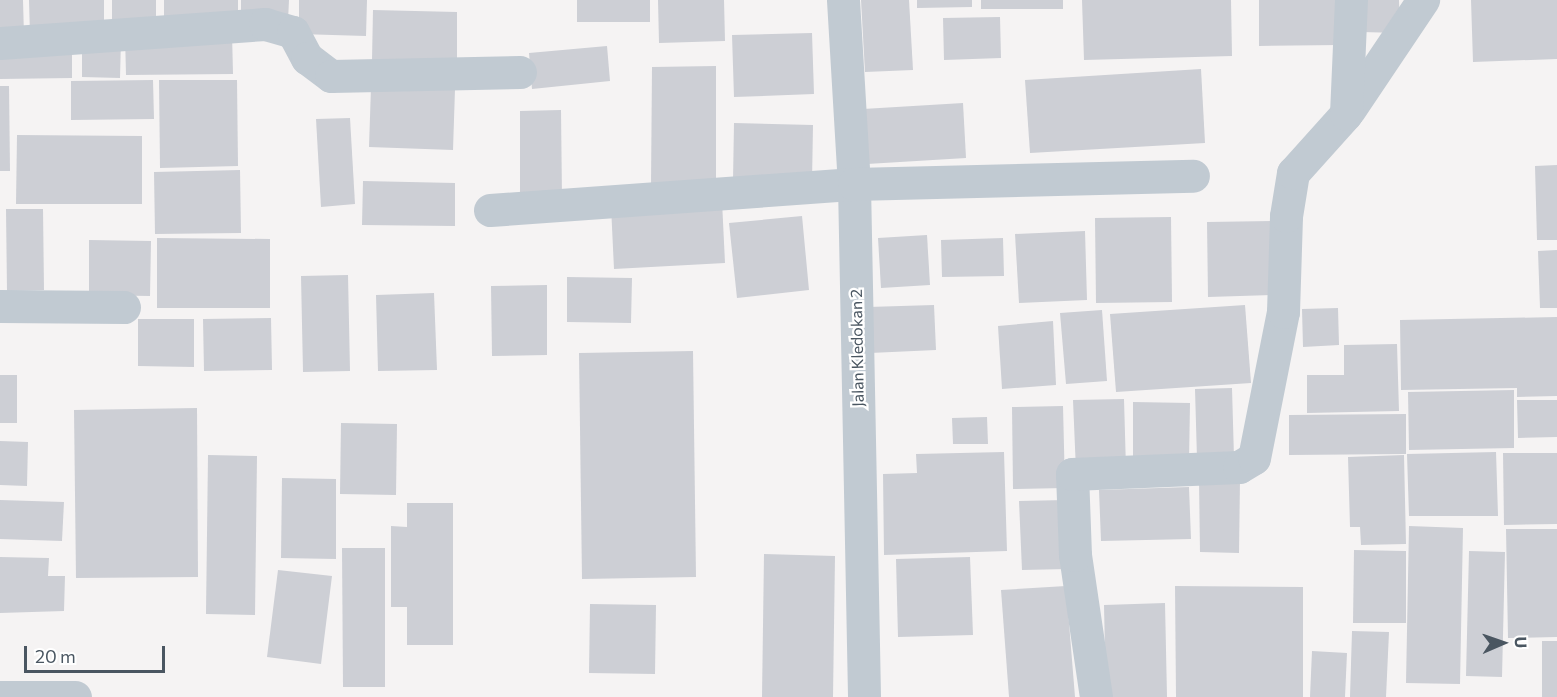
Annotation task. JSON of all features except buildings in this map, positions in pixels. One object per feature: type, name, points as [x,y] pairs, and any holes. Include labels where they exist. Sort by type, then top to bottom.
[{"type":"street","name":"Jalan Kledokan 2","points":[[843,0],[854,184],[864,697]]},
{"type":"street","points":[[1347,114],[1351,0]]},
{"type":"street","points":[[1096,697],[1075,555],[1072,474],[1239,467],[1254,458],[1283,312],[1286,216],[1293,173],[1347,114],[1423,0]]},
{"type":"street","points":[[0,43],[265,24],[293,32],[307,58],[331,76],[520,72]]},
{"type":"street","points":[[490,210],[854,184],[1193,176]]},
{"type":"street","points":[[0,306],[124,307]]},
{"type":"street","points":[[0,696],[75,697]]}]
